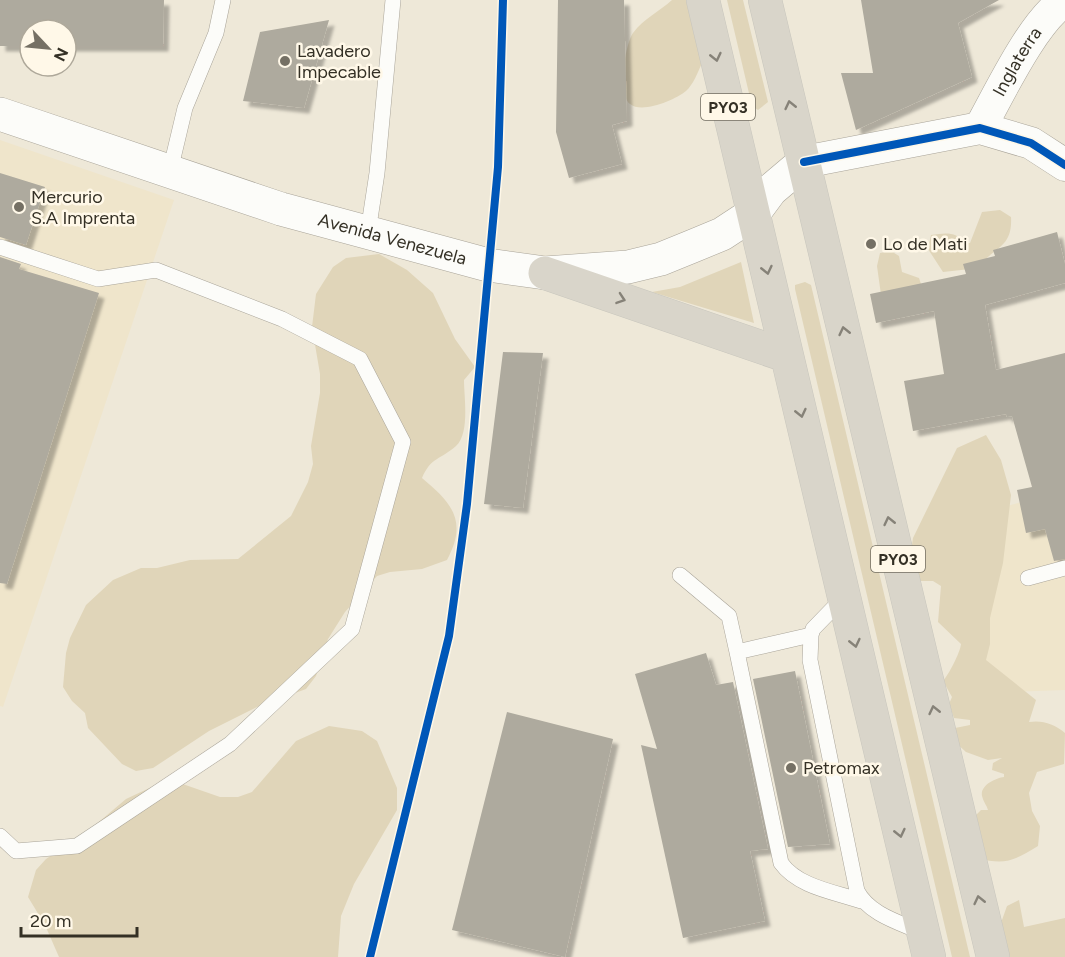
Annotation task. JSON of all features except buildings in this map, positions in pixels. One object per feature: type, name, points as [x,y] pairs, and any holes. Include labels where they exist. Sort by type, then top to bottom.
[{"type":"highway","name":"PY03","points":[[703,0],[927,945]]},
{"type":"highway","name":"PY03","points":[[765,0],[993,957]]},
{"type":"highway","points":[[545,273],[787,356]]},
{"type":"main road","name":"Avenida Venezuela","points":[[0,114],[281,209],[488,265],[545,273],[628,267],[661,259],[722,234],[754,213],[771,190],[804,162]]},
{"type":"street","name":"Inglaterra","points":[[980,128],[1029,41],[1058,5],[1065,1]]},
{"type":"street","points":[[804,162],[980,128],[1031,143],[1065,165]]},
{"type":"lane","points":[[170,171],[185,108],[216,33],[223,0]]},
{"type":"lane","points":[[368,232],[377,173],[393,0]]},
{"type":"lane","points":[[0,246],[98,279],[156,270],[282,319],[360,359],[403,442],[352,629],[230,744],[77,846],[16,851],[0,836]]},
{"type":"lane","points":[[1028,578],[1065,568]]},
{"type":"lane","points":[[680,575],[729,616],[781,863],[799,879],[824,890],[861,901],[927,945]]},
{"type":"lane","points":[[737,652],[811,635],[844,597]]},
{"type":"lane","points":[[811,635],[810,660],[827,752],[861,901]]},
{"type":"shaded area","points":[[672,0],[688,0],[702,63],[691,85],[681,95],[658,105],[635,107],[626,99],[623,80],[630,39],[642,23]]},
{"type":"shaded area","points":[[727,0],[743,0],[768,102],[758,110],[752,106]]},
{"type":"shaded area","points":[[0,140],[174,200],[3,707],[0,706]]},
{"type":"shaded area","points":[[1000,210],[1011,217],[1011,228],[1005,242],[979,268],[943,272],[928,249],[931,235],[950,234],[958,236],[965,243],[970,243],[982,212]]},
{"type":"shaded area","points":[[891,251],[899,256],[902,272],[919,278],[921,284],[882,302],[877,266],[880,253]]},
{"type":"shaded area","points":[[379,254],[407,270],[433,293],[455,339],[475,367],[464,380],[465,424],[460,440],[450,451],[432,462],[422,478],[442,496],[454,514],[456,534],[447,560],[422,569],[390,572],[377,576],[345,612],[328,639],[316,676],[306,689],[257,707],[209,731],[153,768],[136,771],[122,764],[88,728],[85,713],[72,701],[63,687],[66,653],[70,638],[86,605],[113,580],[141,568],[157,568],[190,560],[238,559],[291,516],[308,482],[313,464],[311,446],[320,393],[320,374],[312,327],[316,294],[333,267],[346,258]]},
{"type":"shaded area","points":[[741,262],[754,323],[652,292],[680,287]]},
{"type":"shaded area","points":[[805,282],[811,285],[970,957],[952,957],[795,289],[795,285]]},
{"type":"shaded area","points":[[986,435],[1001,460],[1011,495],[1003,563],[990,618],[990,644],[986,660],[1036,700],[1029,722],[1048,723],[1065,733],[1064,764],[1037,772],[1029,793],[1032,811],[1040,826],[1038,846],[1016,858],[1003,861],[978,858],[974,817],[981,810],[988,810],[982,796],[986,785],[1004,777],[1004,774],[992,770],[993,763],[1002,758],[988,760],[966,752],[954,741],[955,728],[970,725],[970,720],[954,718],[949,704],[952,697],[943,681],[959,653],[961,644],[938,622],[941,586],[933,581],[918,581],[910,558],[913,538],[957,448]]},
{"type":"shaded area","points":[[1065,490],[1065,690],[986,693],[967,517]]},
{"type":"shaded area","points":[[329,726],[362,731],[377,741],[397,788],[397,810],[354,884],[341,916],[338,957],[59,957],[45,925],[28,897],[36,870],[46,859],[87,832],[126,799],[158,784],[174,781],[220,797],[238,797],[252,792],[296,741]]},
{"type":"shaded area","points":[[1019,900],[1024,927],[1065,918],[1065,957],[1002,957],[990,921],[1002,920],[1007,906]]},
{"type":"cycle path","points":[[370,957],[449,636],[467,504],[498,167],[503,0]]},
{"type":"cycle path","points":[[804,162],[980,128],[1031,143],[1065,165]]},
{"type":"place","name":"Lavadero Impecable","points":[[285,61]]},
{"type":"place","name":"Mercurio S.A Imprenta","points":[[19,207]]},
{"type":"place","name":"Lo de Mati","points":[[871,244]]},
{"type":"place","name":"Petromax","points":[[791,768]]}]
